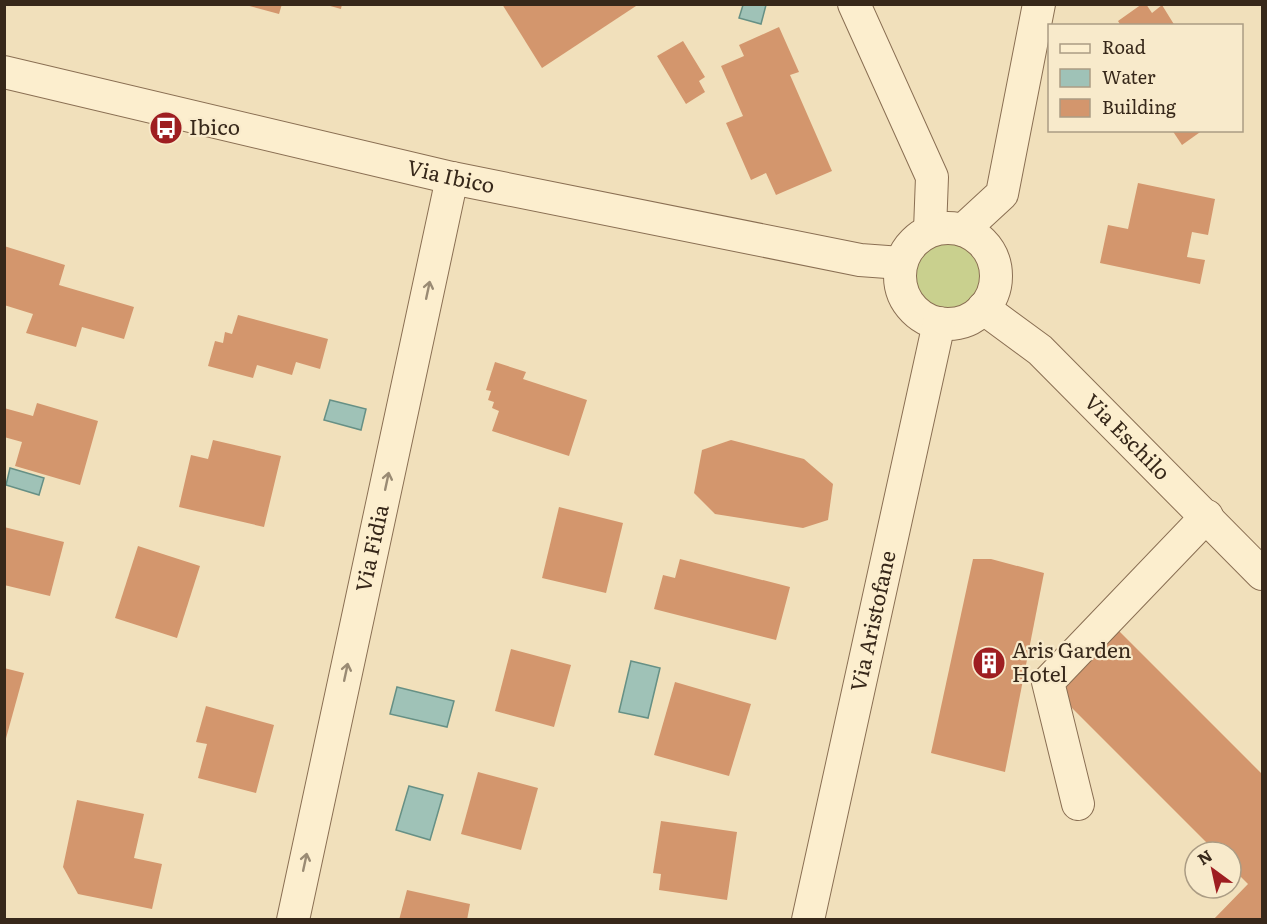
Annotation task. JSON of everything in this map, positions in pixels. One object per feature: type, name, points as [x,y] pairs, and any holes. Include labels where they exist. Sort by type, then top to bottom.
[{"type":"street","points":[[854,4],[932,177],[930,230]]},
{"type":"street","points":[[963,230],[1002,194],[1039,4]]},
{"type":"street","name":"Via Ibico","points":[[4,72],[452,178],[860,260],[901,263]]},
{"type":"street","name":"Via Fidia","points":[[293,920],[452,178]]},
{"type":"street","points":[[946,227],[963,230],[970,232],[983,242],[992,255],[996,271],[995,288],[988,303],[977,315],[962,322],[946,324],[930,321],[916,313],[906,301],[900,287],[898,271],[911,243],[930,230],[946,227]]},
{"type":"street","name":"Via Eschilo","points":[[983,308],[1040,350],[1263,574]]},
{"type":"street","name":"Via Aristofane","points":[[808,920],[939,323]]},
{"type":"street","points":[[1078,804],[1048,682],[1206,516]]},
{"type":"green space","points":[[949,243],[962,246],[974,253],[981,265],[984,278],[981,291],[974,303],[962,310],[949,313],[936,310],[924,303],[917,291],[914,278],[917,265],[924,253],[936,246]]},
{"type":"water","points":[[743,5],[766,5],[761,24],[739,18]]},
{"type":"water","points":[[330,400],[366,409],[361,430],[324,420]]},
{"type":"water","points":[[10,468],[44,478],[39,495],[6,485]]},
{"type":"water","points":[[631,661],[660,668],[648,718],[619,712]]},
{"type":"water","points":[[397,687],[454,701],[447,727],[390,714]]},
{"type":"water","points":[[409,786],[443,795],[430,840],[396,830]]},
{"type":"building","points":[[242,4],[282,4],[279,14]]},
{"type":"building","points":[[323,4],[342,4],[341,9]]},
{"type":"building","points":[[502,4],[639,4],[542,68]]},
{"type":"building","points":[[1142,4],[1146,4],[1152,13],[1162,5],[1174,24],[1120,24],[1118,21]]},
{"type":"building","points":[[779,27],[799,72],[790,75],[832,171],[776,195],[766,173],[751,180],[726,123],[743,116],[721,66],[744,56],[739,45]]},
{"type":"building","points":[[683,41],[705,77],[699,81],[705,92],[686,104],[657,56]]},
{"type":"building","points":[[1173,132],[1200,132],[1182,145]]},
{"type":"building","points":[[1138,183],[1215,199],[1208,235],[1192,232],[1187,257],[1205,260],[1200,284],[1100,263],[1108,225],[1128,229]]},
{"type":"building","points":[[4,246],[65,265],[59,285],[134,307],[124,339],[82,327],[76,347],[26,333],[33,314],[4,305]]},
{"type":"building","points":[[238,315],[328,339],[320,369],[296,362],[292,375],[257,365],[253,378],[208,366],[215,341],[223,343],[225,332],[232,334]]},
{"type":"building","points":[[495,362],[526,372],[523,379],[587,400],[569,456],[492,431],[499,411],[492,408],[494,402],[488,400],[491,391],[486,390]]},
{"type":"building","points":[[37,403],[98,421],[80,485],[15,466],[22,442],[4,437],[4,408],[33,416]]},
{"type":"building","points":[[213,440],[281,456],[264,527],[179,507],[191,455],[208,459]]},
{"type":"building","points":[[731,440],[804,459],[833,484],[828,520],[803,528],[715,514],[694,493],[702,450]]},
{"type":"building","points":[[559,507],[623,523],[606,593],[542,578]]},
{"type":"building","points":[[4,527],[64,542],[50,596],[4,585]]},
{"type":"building","points":[[138,546],[200,566],[177,638],[115,618]]},
{"type":"building","points":[[680,559],[790,587],[776,640],[654,609],[663,575],[675,578]]},
{"type":"building","name":"Aris Garden Hotel","points":[[973,559],[991,559],[1044,573],[1005,772],[931,753]]},
{"type":"building","points":[[1115,627],[1262,774],[1262,920],[1213,920],[1232,900],[1243,900],[1243,889],[1248,884],[1243,879],[1243,840],[1204,840],[1053,689]]},
{"type":"building","points":[[511,649],[571,665],[554,727],[495,711]]},
{"type":"building","points":[[4,668],[24,673],[5,742],[4,742]]},
{"type":"building","points":[[675,682],[751,704],[729,776],[654,755]]},
{"type":"building","points":[[206,706],[274,725],[256,793],[198,778],[207,744],[196,742]]},
{"type":"building","points":[[478,772],[538,788],[521,850],[461,834]]},
{"type":"building","points":[[77,800],[144,814],[134,858],[162,864],[152,909],[78,894],[63,867]]},
{"type":"building","points":[[661,821],[737,832],[727,900],[659,890],[661,874],[653,873]]},
{"type":"building","points":[[407,890],[470,904],[467,920],[399,920]]},
{"type":"place","name":"Ibico","points":[[166,128]]},
{"type":"place","name":"Aris Garden Hotel","points":[[989,663]]}]
